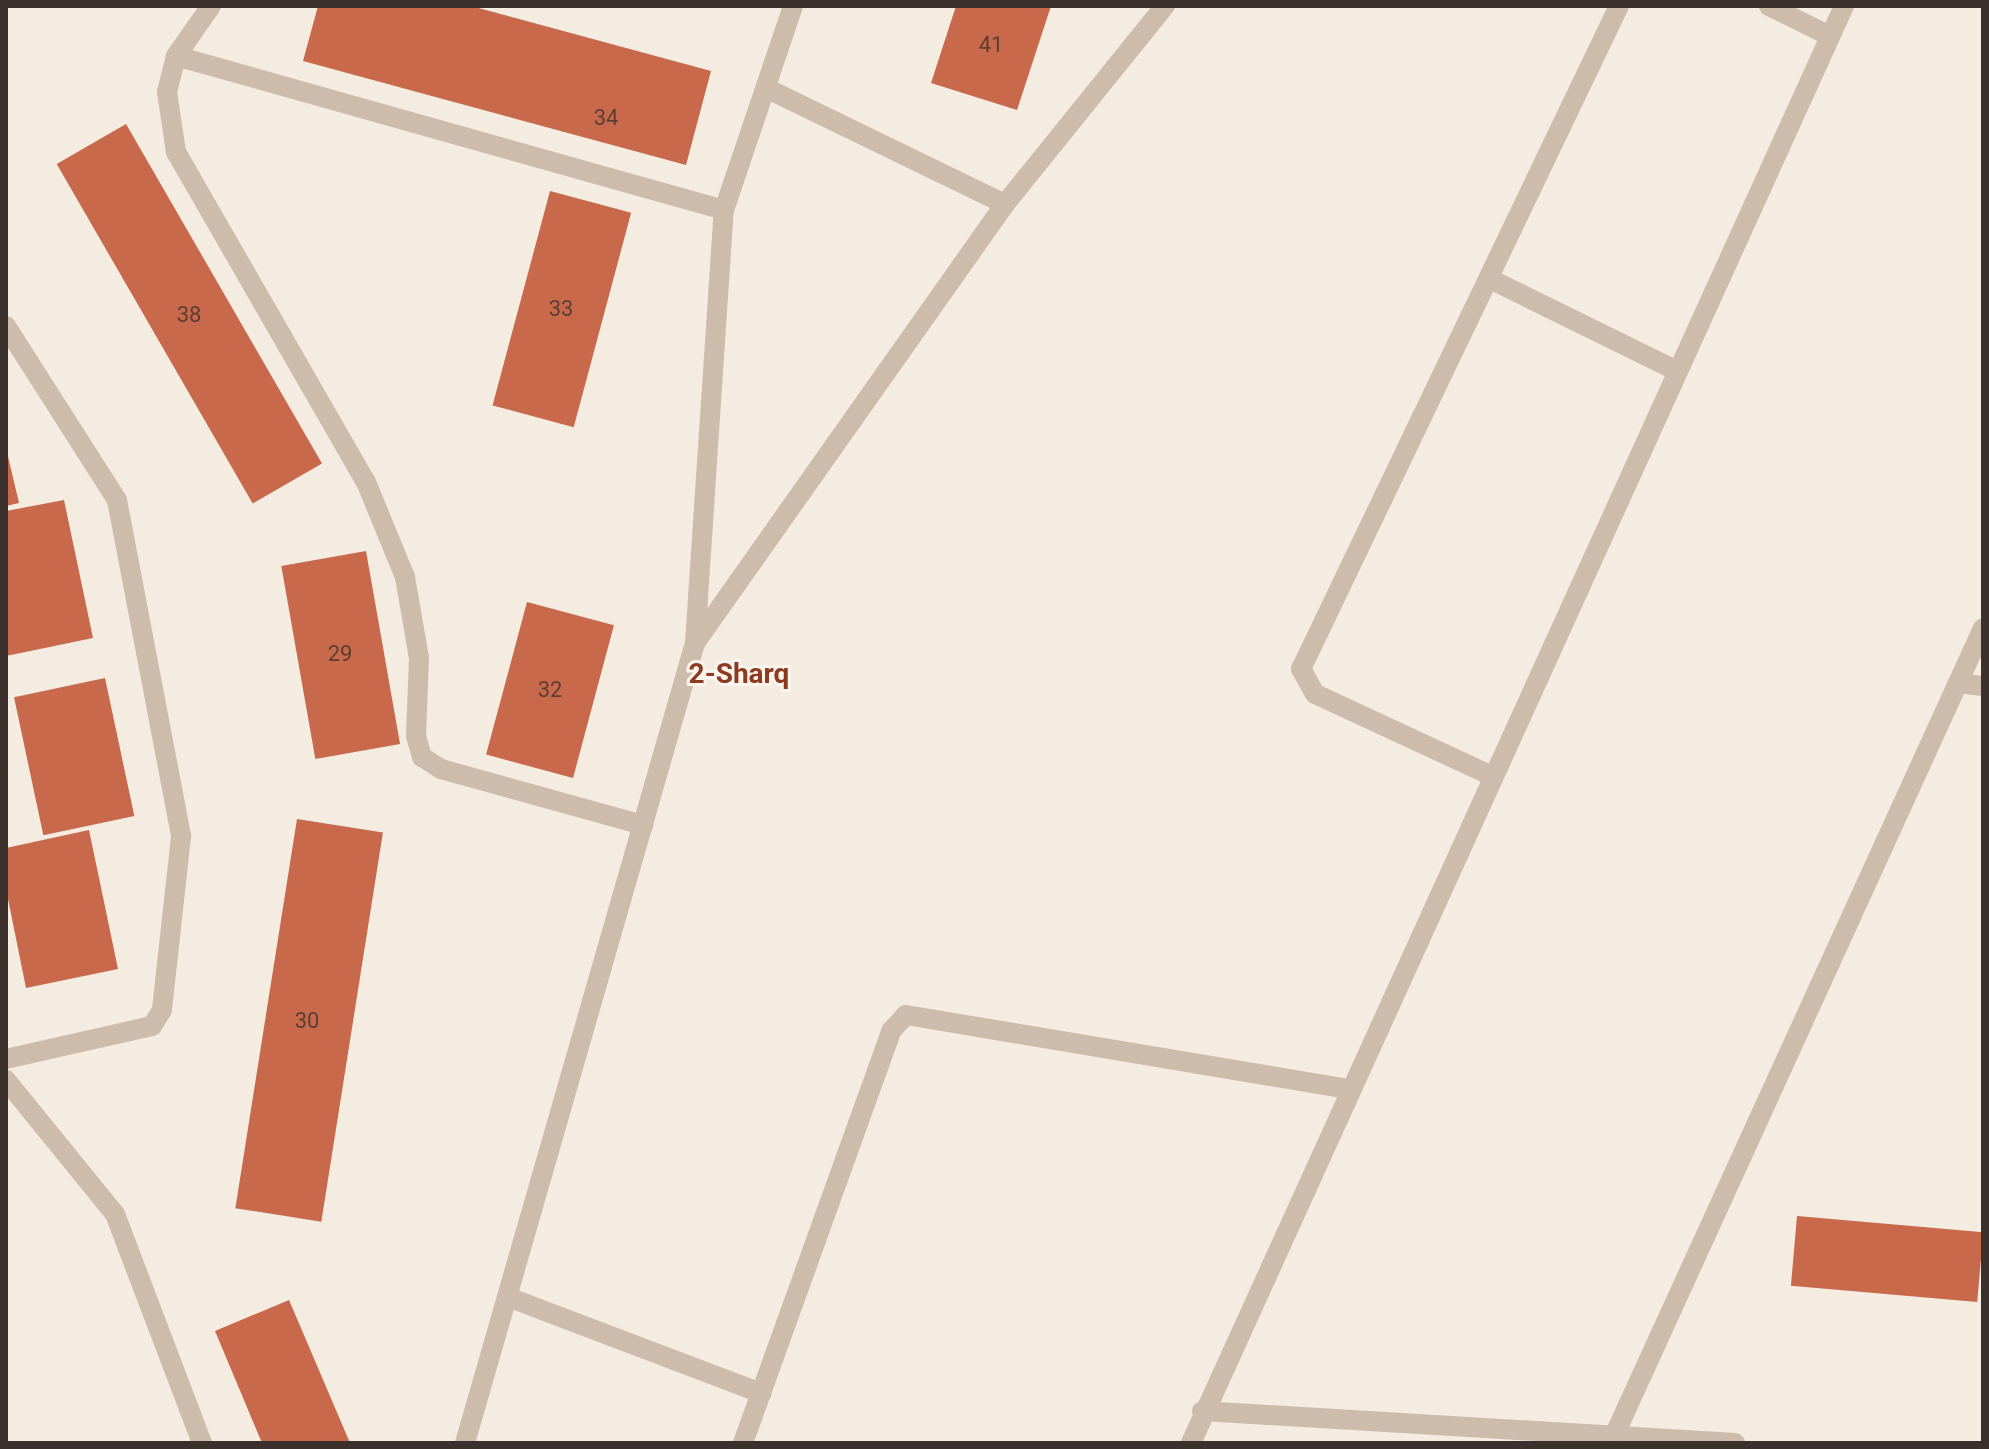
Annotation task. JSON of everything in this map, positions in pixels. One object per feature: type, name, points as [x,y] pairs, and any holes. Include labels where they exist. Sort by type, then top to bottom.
[{"type":"street","points":[[211,6],[176,56],[167,92],[176,152],[366,482],[405,577],[419,658],[416,736],[422,757],[441,769],[643,825]]},
{"type":"street","points":[[465,1443],[695,643],[724,210],[793,6]]},
{"type":"street","points":[[695,643],[1005,204],[1165,6]]},
{"type":"street","points":[[1492,776],[1315,694],[1301,669],[1619,6]]},
{"type":"street","points":[[1769,6],[1830,36]]},
{"type":"street","points":[[1191,1443],[1202,1411],[1844,6]]},
{"type":"street","points":[[176,56],[724,210]]},
{"type":"street","points":[[766,88],[1005,204]]},
{"type":"street","points":[[1490,279],[1677,371]]},
{"type":"street","points":[[6,326],[117,500],[181,837],[162,1010],[152,1026],[6,1059]]},
{"type":"street","points":[[1614,1436],[1983,628]]},
{"type":"street","points":[[1958,683],[1983,686]]},
{"type":"street","points":[[743,1443],[891,1031],[906,1015],[1349,1089]]},
{"type":"street","points":[[6,1080],[115,1214],[202,1443]]},
{"type":"street","points":[[508,1297],[761,1393]]},
{"type":"street","points":[[1202,1411],[1735,1443]]},
{"type":"building","points":[[318,6],[471,6],[711,71],[686,165],[303,61]]},
{"type":"building","points":[[956,6],[1051,6],[1017,110],[931,83]]},
{"type":"building","points":[[126,124],[322,463],[253,503],[57,164]]},
{"type":"building","points":[[550,191],[631,213],[574,427],[493,405]]},
{"type":"building","points":[[6,448],[19,503],[6,506]]},
{"type":"building","points":[[64,500],[93,638],[6,656],[6,511]]},
{"type":"building","points":[[366,551],[400,744],[315,759],[281,566]]},
{"type":"building","points":[[527,602],[614,625],[573,778],[486,755]]},
{"type":"building","points":[[105,678],[134,816],[43,835],[14,697]]},
{"type":"building","points":[[297,819],[383,833],[321,1222],[235,1208]]},
{"type":"building","points":[[89,830],[118,969],[26,988],[6,889],[6,848]]},
{"type":"building","points":[[1797,1216],[1983,1232],[1977,1302],[1791,1286]]},
{"type":"building","points":[[289,1300],[350,1443],[262,1443],[215,1331]]},
{"type":"district","name":"2-Sharq","points":[[739,674]]}]
